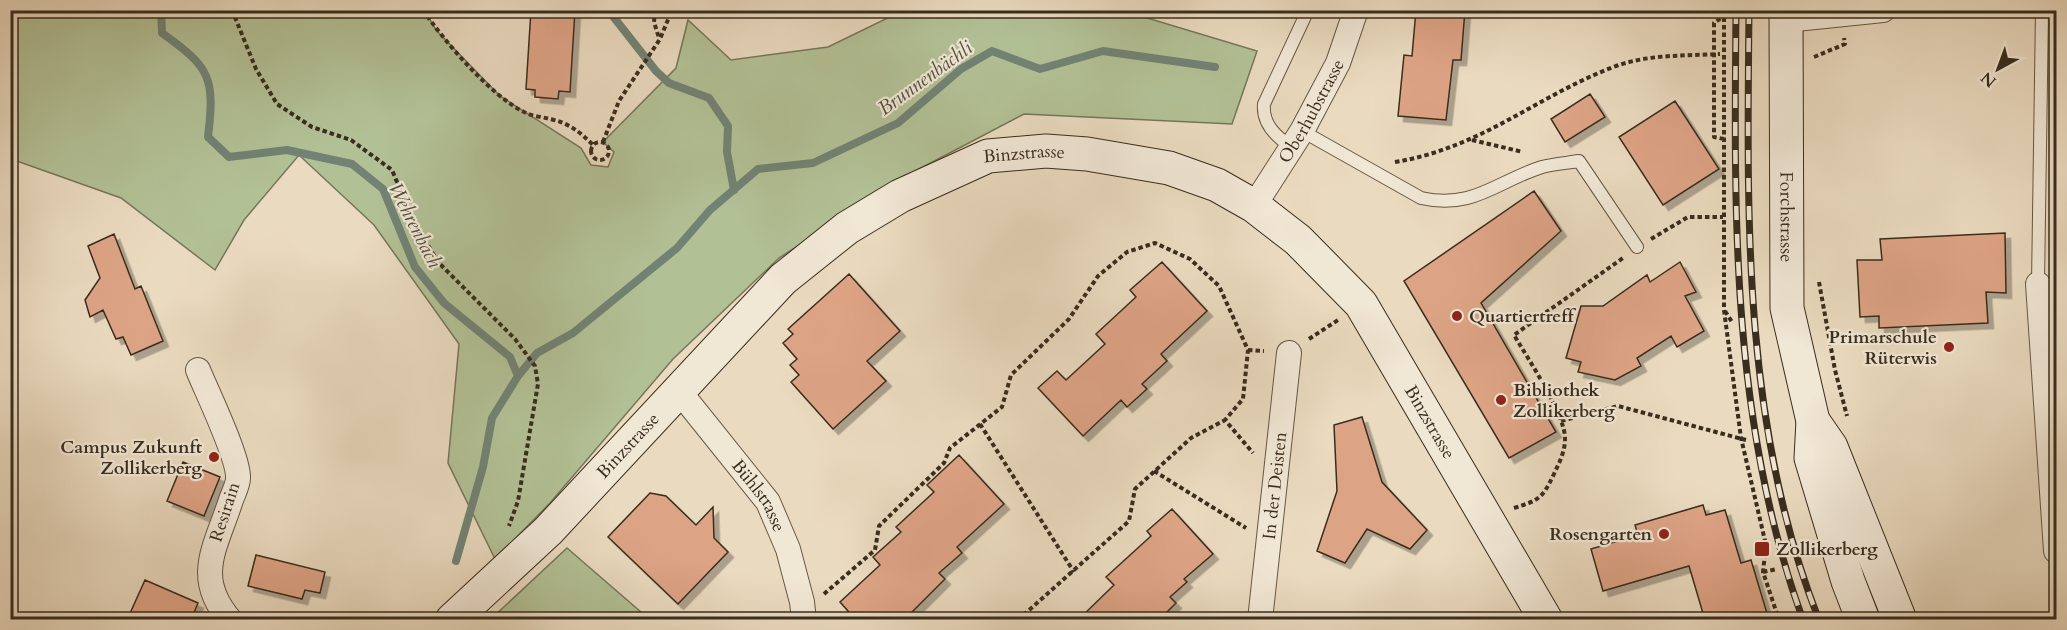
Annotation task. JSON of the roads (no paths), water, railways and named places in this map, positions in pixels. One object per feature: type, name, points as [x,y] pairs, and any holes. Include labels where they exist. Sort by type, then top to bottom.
[{"type":"main road","name":"Forchstrasse","points":[[1786,15],[1787,308],[1813,421],[1811,458],[1844,571],[1863,620]]},
{"type":"main road","name":"Binzstrasse","points":[[452,620],[548,531],[783,279],[847,228],[900,196],[988,156],[1046,151],[1151,163],[1217,185],[1254,206],[1298,240],[1361,304],[1546,620]]},
{"type":"main road","name":"Forchstrasse","points":[[1813,421],[1831,447],[1900,620]]},
{"type":"street","name":"Oberhubstrasse","points":[[1254,206],[1297,139],[1338,63],[1356,10]]},
{"type":"street","points":[[1786,15],[1883,10]]},
{"type":"street","points":[[2038,284],[2056,551]]},
{"type":"street","name":"In der Deisten","points":[[1260,620],[1289,353]]},
{"type":"street","name":"Resirain","points":[[198,370],[228,444],[238,478],[212,552],[209,587],[216,604],[230,620]]},
{"type":"street","name":"Bühlstrasse","points":[[679,391],[768,502],[788,549],[802,602],[804,620]]},
{"type":"lane","points":[[1308,10],[1264,104],[1263,114],[1279,139],[1297,139],[1365,167],[1422,198],[1459,201],[1478,197],[1541,168],[1579,161],[1637,247]]},
{"type":"lane","points":[[2038,284],[2042,10]]},
{"type":"waterway","name":"Wehrenbach","points":[[161,10],[162,33],[191,56],[206,76],[211,101],[208,137],[229,157],[287,150],[352,164],[383,189],[415,267],[444,303],[510,357],[518,376],[492,418],[483,467],[456,561]]},
{"type":"waterway","points":[[612,15],[656,71],[669,83],[709,98],[728,126],[727,152],[734,190]]},
{"type":"waterway","name":"Brunnenbächli","points":[[518,376],[537,353],[573,333],[677,248],[710,210],[758,169],[813,163],[898,123],[961,69],[992,51],[1040,69],[1103,51],[1215,67]]},
{"type":"railway","points":[[1736,10],[1737,242],[1750,395],[1762,471],[1779,546],[1803,620]]},
{"type":"railway","points":[[1749,10],[1750,242],[1754,319],[1762,396],[1775,472],[1794,546],[1819,620]]},
{"type":"place","name":"Quartiertreff","points":[[1457,316]]},
{"type":"place","name":"Primarschule Rüterwis","points":[[1949,347]]},
{"type":"place","name":"Bibliothek Zollikerberg","points":[[1501,400]]},
{"type":"place","name":"Campus Zukunft Zollikerberg","points":[[214,457]]},
{"type":"place","name":"Rosengarten","points":[[1664,534]]},
{"type":"place","name":"Zollikerberg","points":[[1762,549]]}]
